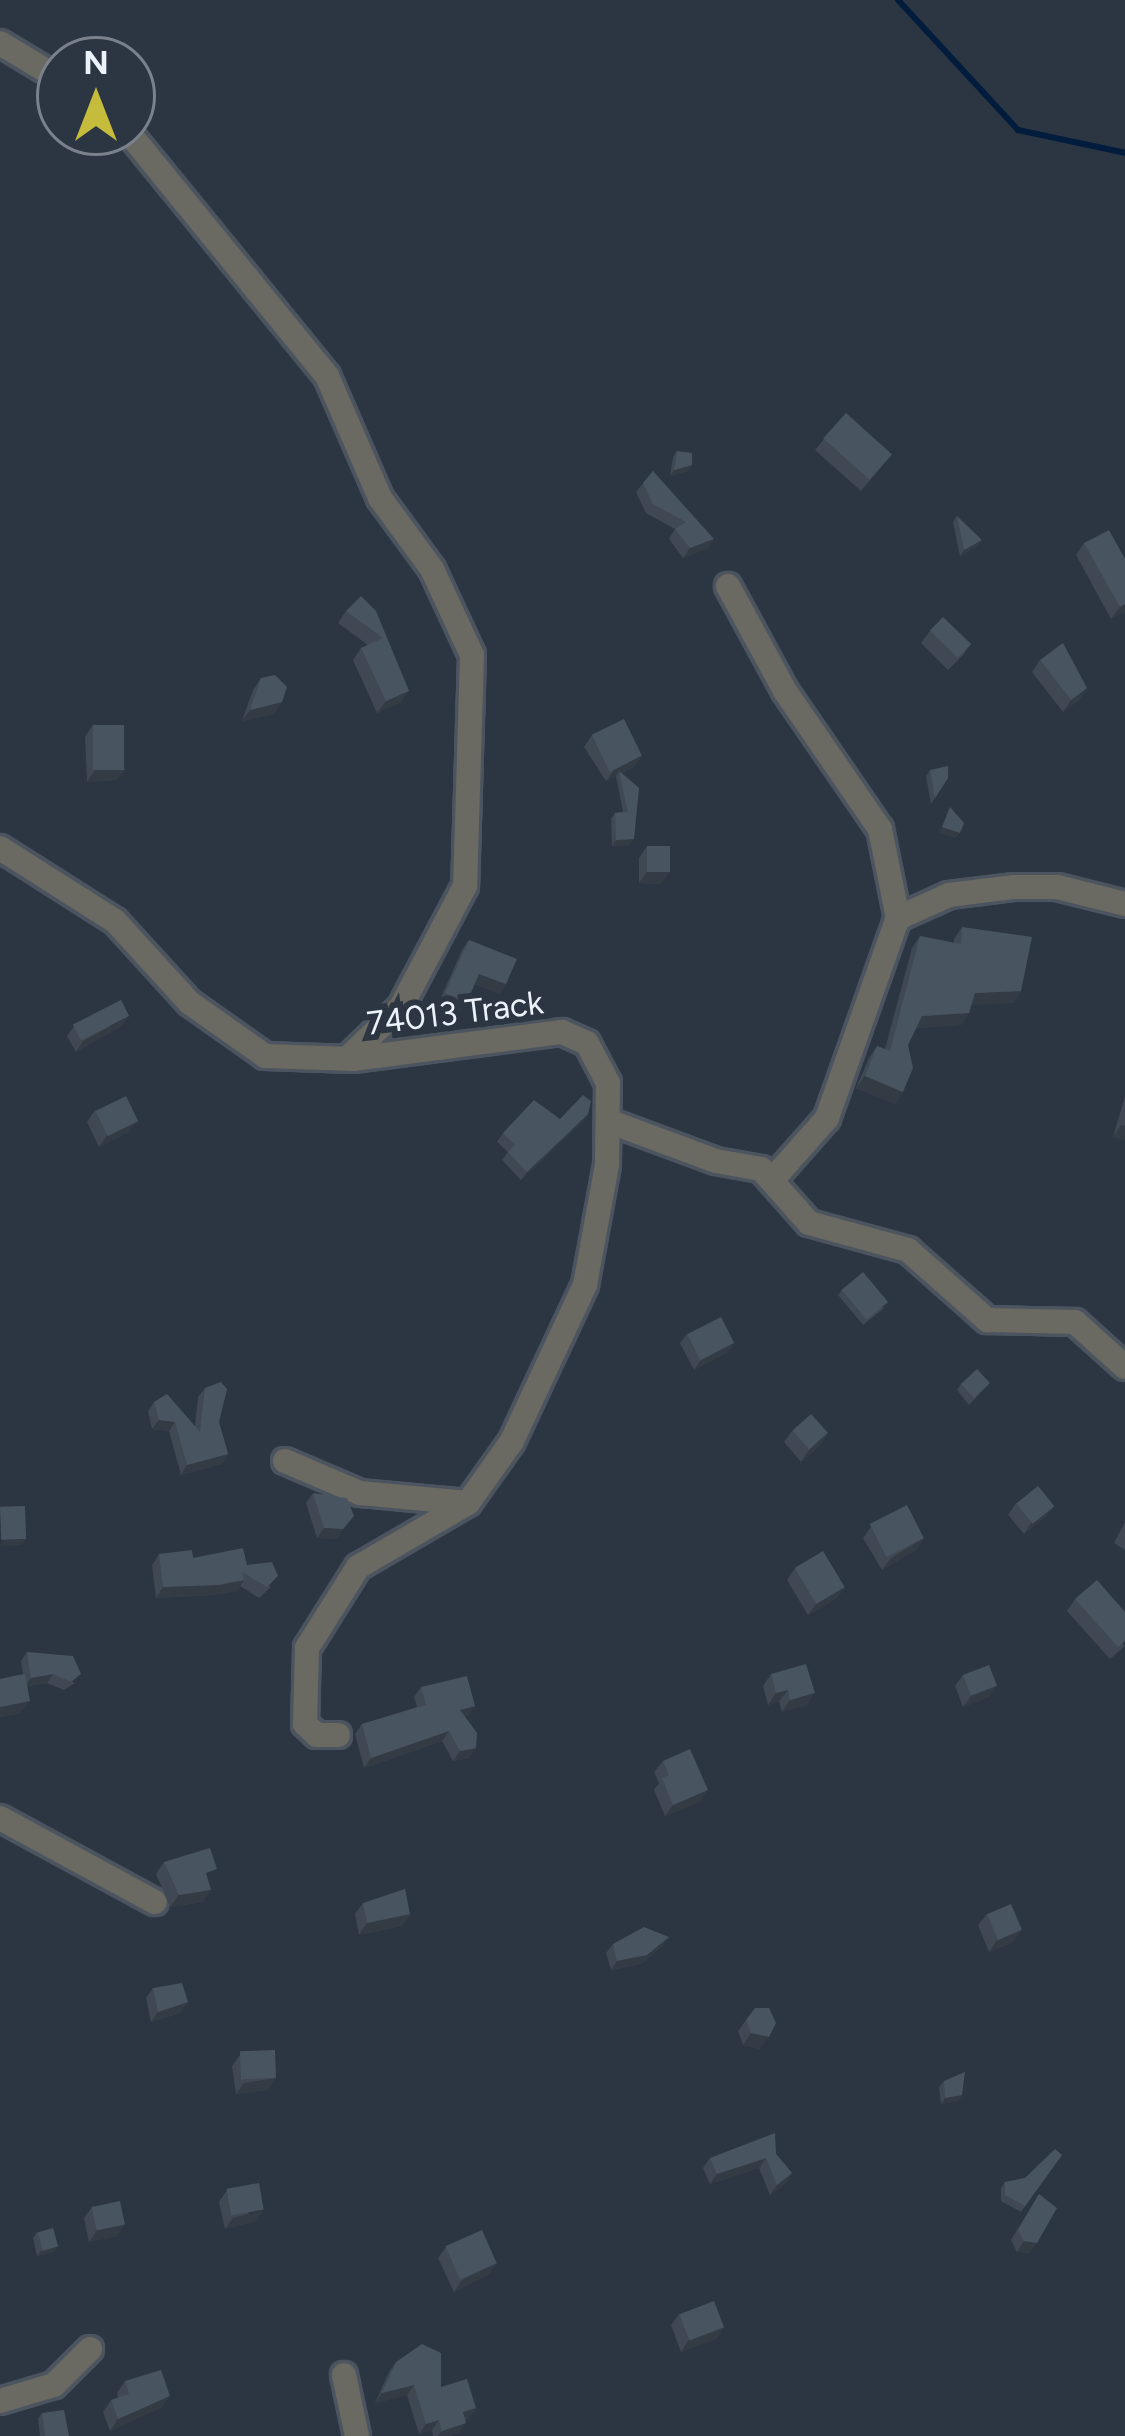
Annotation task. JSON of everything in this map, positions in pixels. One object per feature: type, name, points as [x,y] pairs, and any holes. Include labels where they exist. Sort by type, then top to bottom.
[{"type":"street","points":[[0,43],[36,65]]},
{"type":"street","points":[[148,156],[327,376],[380,498],[432,569],[472,655],[465,886],[385,1030],[339,1060]]},
{"type":"street","points":[[728,586],[785,691],[880,829],[898,918],[827,1118],[774,1178]]},
{"type":"street","name":"74013 Track","points":[[0,848],[115,921],[226,1034],[266,1056],[339,1060],[562,1032],[596,1055],[608,1083],[608,1121],[584,1285],[512,1441],[468,1503],[383,1549],[327,1607],[307,1648],[302,1711],[311,1732],[338,1735]]},
{"type":"street","points":[[898,918],[950,895],[1013,887],[1057,887],[1125,904]]},
{"type":"street","points":[[608,1121],[774,1178],[809,1223],[908,1250],[987,1320],[1075,1322],[1125,1367]]},
{"type":"street","points":[[285,1461],[360,1493],[468,1503]]},
{"type":"street","points":[[0,1818],[31,1842],[155,1902]]},
{"type":"street","points":[[0,2401],[54,2385],[91,2349]]},
{"type":"street","points":[[344,2375],[357,2436]]},
{"type":"building","points":[[846,413],[892,454],[869,480],[823,438]]},
{"type":"building","points":[[677,451],[692,453],[692,465],[674,470]]},
{"type":"building","points":[[653,471],[714,539],[690,548],[675,529],[686,522],[653,504],[643,483]]},
{"type":"building","points":[[957,516],[982,540],[964,550]]},
{"type":"building","points":[[1109,530],[1125,559],[1125,604],[1120,607],[1084,543]]},
{"type":"building","points":[[361,596],[376,611],[409,691],[386,701],[361,648],[383,638],[346,611]]},
{"type":"building","points":[[943,617],[971,644],[958,658],[930,631]]},
{"type":"building","points":[[1063,643],[1087,688],[1071,700],[1040,660]]},
{"type":"building","points":[[275,675],[287,687],[282,702],[250,710],[261,678]]},
{"type":"building","points":[[624,719],[642,756],[610,772],[592,735]]},
{"type":"building","points":[[93,725],[124,725],[124,770],[93,770]]},
{"type":"building","points":[[948,766],[948,778],[935,798],[930,770]]},
{"type":"building","points":[[619,771],[639,788],[634,839],[616,840],[615,813],[628,812]]},
{"type":"building","points":[[950,807],[964,823],[960,833],[942,827]]},
{"type":"building","points":[[647,846],[670,846],[670,872],[647,872]]},
{"type":"building","points":[[962,927],[1032,937],[1021,991],[975,993],[969,1013],[922,1016],[908,1045],[913,1068],[903,1092],[865,1076],[877,1046],[890,1051],[920,936],[961,944]]},
{"type":"building","points":[[469,940],[517,959],[506,984],[479,974],[467,1002],[445,993]]},
{"type":"building","points":[[121,1000],[129,1016],[81,1041],[73,1025]]},
{"type":"building","points":[[583,1095],[591,1101],[588,1114],[527,1172],[508,1152],[515,1145],[503,1133],[534,1100],[560,1119]]},
{"type":"building","points":[[126,1096],[138,1121],[108,1136],[95,1111]]},
{"type":"building","points":[[863,1272],[888,1302],[867,1320],[842,1290]]},
{"type":"building","points":[[721,1317],[734,1343],[700,1360],[687,1334]]},
{"type":"building","points":[[977,1369],[990,1383],[974,1398],[961,1384]]},
{"type":"building","points":[[221,1382],[227,1389],[219,1422],[228,1454],[187,1465],[175,1422],[159,1420],[154,1402],[167,1394],[200,1432],[205,1388]]},
{"type":"building","points":[[811,1414],[828,1433],[809,1449],[792,1431]]},
{"type":"building","points":[[1038,1486],[1054,1506],[1033,1524],[1016,1504]]},
{"type":"building","points":[[313,1493],[347,1498],[354,1516],[343,1529],[324,1528]]},
{"type":"building","points":[[907,1505],[924,1538],[886,1557],[870,1524]]},
{"type":"building","points":[[25,1506],[26,1539],[1,1540],[0,1507]]},
{"type":"building","points":[[243,1548],[247,1565],[272,1562],[278,1576],[267,1587],[242,1572],[244,1580],[219,1585],[163,1587],[159,1554],[192,1550],[193,1558]]},
{"type":"building","points":[[823,1551],[845,1587],[816,1604],[795,1568]]},
{"type":"building","points":[[1097,1580],[1125,1612],[1125,1641],[1118,1647],[1075,1599]]},
{"type":"building","points":[[27,1652],[73,1656],[81,1674],[71,1682],[53,1674],[31,1678]]},
{"type":"building","points":[[806,1664],[815,1693],[790,1700],[788,1690],[776,1693],[771,1674]]},
{"type":"building","points":[[989,1665],[997,1686],[971,1696],[963,1675]]},
{"type":"building","points":[[25,1674],[30,1701],[0,1707],[0,1679]]},
{"type":"building","points":[[467,1676],[475,1706],[460,1710],[477,1733],[476,1748],[460,1751],[449,1731],[371,1758],[362,1724],[426,1705],[421,1687]]},
{"type":"building","points":[[690,1749],[708,1790],[673,1805],[662,1778],[669,1775],[663,1761]]},
{"type":"building","points":[[210,1848],[217,1869],[206,1873],[211,1890],[179,1895],[164,1862]]},
{"type":"building","points":[[405,1889],[410,1914],[367,1923],[363,1903]]},
{"type":"building","points":[[1011,1904],[1022,1930],[998,1940],[987,1914]]},
{"type":"building","points":[[644,1927],[669,1937],[647,1955],[617,1961],[613,1944]]},
{"type":"building","points":[[182,1983],[188,2002],[158,2012],[153,1988]]},
{"type":"building","points":[[755,2008],[769,2008],[776,2023],[769,2037],[751,2033],[746,2020]]},
{"type":"building","points":[[275,2050],[276,2078],[241,2079],[240,2051]]},
{"type":"building","points":[[965,2072],[962,2095],[945,2098],[944,2081]]},
{"type":"building","points":[[775,2133],[776,2154],[792,2173],[777,2185],[766,2158],[717,2174],[710,2158]]},
{"type":"building","points":[[1055,2149],[1062,2155],[1025,2206],[1005,2195],[1005,2182],[1025,2178]]},
{"type":"building","points":[[259,2183],[264,2210],[231,2215],[227,2189]]},
{"type":"building","points":[[1039,2194],[1057,2208],[1037,2243],[1024,2241],[1018,2230]]},
{"type":"building","points":[[120,2201],[125,2224],[97,2231],[92,2207]]},
{"type":"building","points":[[53,2228],[58,2246],[43,2251],[38,2232]]},
{"type":"building","points":[[482,2230],[497,2263],[460,2279],[445,2246]]},
{"type":"building","points":[[714,2301],[724,2327],[689,2340],[679,2314]]},
{"type":"building","points":[[422,2344],[441,2353],[441,2387],[467,2379],[476,2408],[463,2412],[466,2423],[442,2431],[439,2420],[426,2424],[414,2385],[382,2393],[396,2362]]},
{"type":"building","points":[[161,2370],[170,2396],[118,2419],[111,2400],[129,2394],[125,2381]]},
{"type":"building","points":[[64,2410],[69,2436],[45,2436],[42,2413]]},
{"type":"waterway","points":[[898,0],[1018,130],[1125,153]]}]
